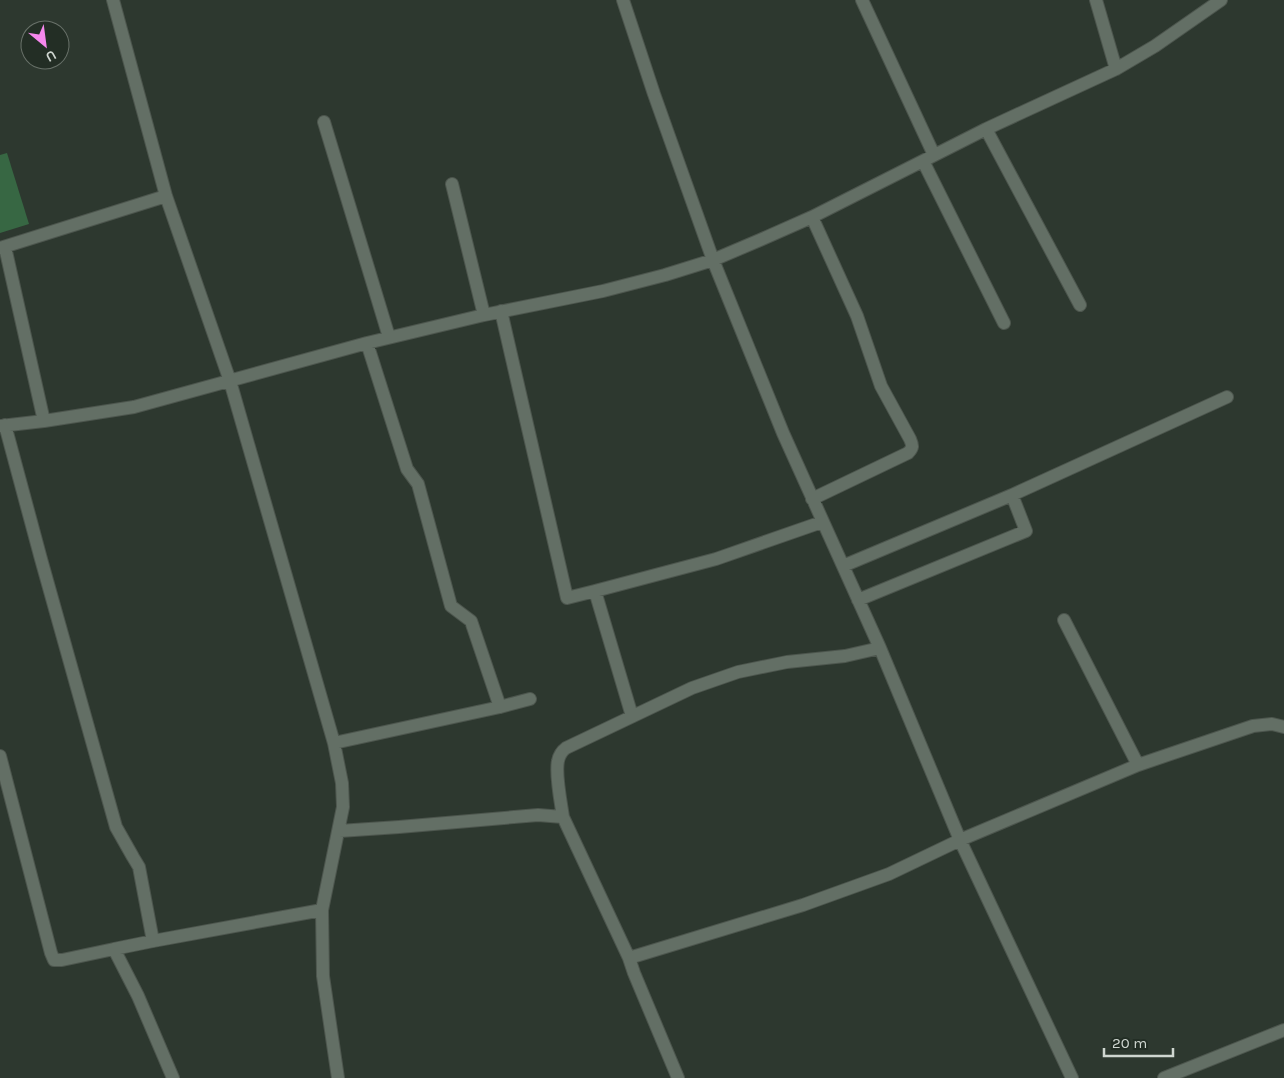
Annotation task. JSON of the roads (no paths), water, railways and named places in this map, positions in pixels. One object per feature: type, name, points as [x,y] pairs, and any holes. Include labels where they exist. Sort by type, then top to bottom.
[{"type":"street","points":[[114,0],[166,196],[230,381],[334,743],[342,782],[343,807],[322,910],[323,976],[338,1078]]},
{"type":"street","points":[[622,0],[713,260],[783,433],[880,648],[960,840],[1072,1078]]},
{"type":"street","points":[[862,0],[934,155]]},
{"type":"street","points":[[1096,0],[1116,69]]},
{"type":"street","points":[[153,941],[140,867],[116,826],[3,425],[44,421],[134,407],[388,337],[502,311],[603,291],[713,260],[812,217],[986,129],[1116,69],[1155,46],[1221,0]]},
{"type":"street","points":[[324,122],[388,337]]},
{"type":"street","points":[[986,129],[1080,305]]},
{"type":"street","points":[[923,161],[1004,323]]},
{"type":"street","points":[[452,184],[484,315]]},
{"type":"street","points":[[44,421],[2,248],[166,196]]},
{"type":"street","points":[[812,217],[857,316],[881,386],[913,446],[908,453],[812,498]]},
{"type":"street","points":[[502,311],[567,598],[716,559],[822,522]]},
{"type":"street","points":[[367,343],[407,469],[418,484],[451,606],[471,621],[500,708]]},
{"type":"street","points":[[843,566],[1012,495],[1227,397]]},
{"type":"street","points":[[858,600],[1026,531],[1012,495]]},
{"type":"street","points":[[595,591],[632,716]]},
{"type":"street","points":[[1064,620],[1138,766]]},
{"type":"street","points":[[678,1078],[629,958],[563,816],[558,778],[558,761],[562,751],[692,688],[738,672],[787,662],[845,656],[880,648]]},
{"type":"street","points":[[334,743],[500,708],[530,699]]},
{"type":"street","points":[[629,958],[803,905],[889,874],[960,840],[1138,766],[1253,726],[1272,724],[1284,727]]},
{"type":"street","points":[[0,756],[54,960],[322,910]]},
{"type":"street","points":[[339,831],[538,815],[563,816]]},
{"type":"street","points":[[114,949],[138,996],[172,1078]]},
{"type":"street","points":[[1164,1078],[1284,1030]]}]
